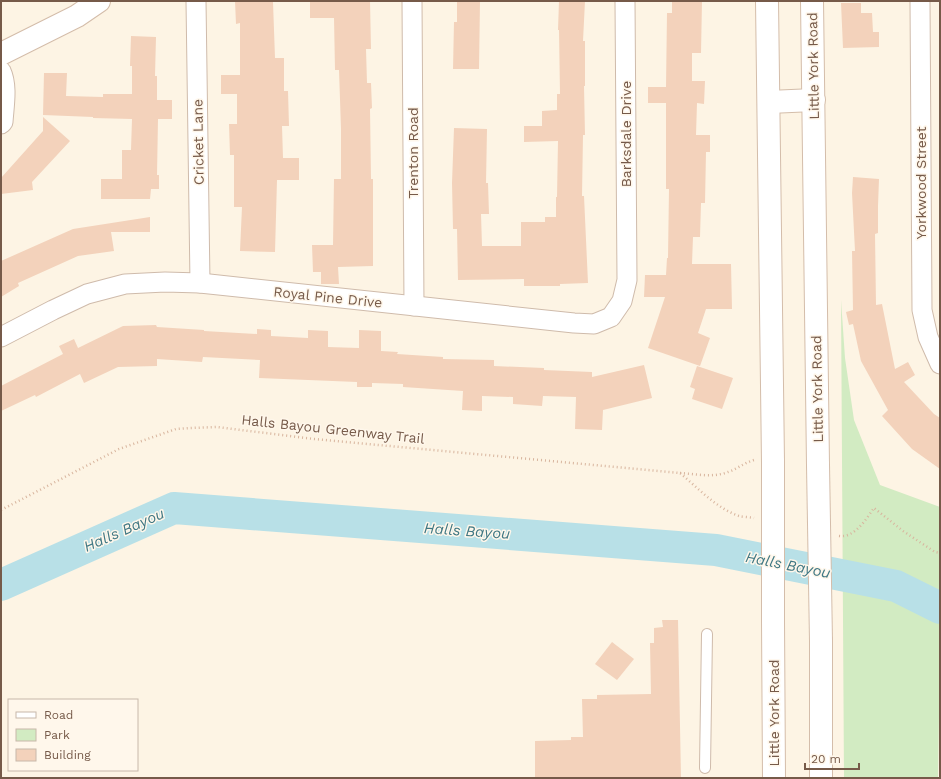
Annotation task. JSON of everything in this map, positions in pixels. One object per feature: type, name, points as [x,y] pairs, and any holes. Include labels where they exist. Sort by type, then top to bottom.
[{"type":"main road","points":[[1,54],[77,16],[99,1]]},
{"type":"main road","name":"Little York Road","points":[[767,1],[769,102],[766,461],[773,621],[774,778]]},
{"type":"main road","name":"Little York Road","points":[[812,1],[821,778]]},
{"type":"main road","points":[[769,102],[814,100]]},
{"type":"street","name":"Cricket Lane","points":[[196,1],[200,283]]},
{"type":"street","name":"Trenton Road","points":[[412,1],[414,306]]},
{"type":"street","name":"Barksdale Drive","points":[[625,1],[627,268]]},
{"type":"street","name":"Yorkwood Street","points":[[920,1],[922,310],[928,337],[939,363]]},
{"type":"street","points":[[1,71],[4,76],[5,102],[3,122],[1,124]]},
{"type":"street","name":"Royal Pine Drive","points":[[1,337],[52,310],[87,294],[125,284],[165,282],[200,283],[594,324],[610,317],[622,301],[627,280],[627,268]]},
{"type":"lane","points":[[705,768],[707,634]]},
{"type":"path","name":"Halls Bayou Greenway Trail","points":[[1,510],[119,449],[176,429],[190,428],[217,427],[314,439],[680,474],[716,476],[748,462],[766,461]]},
{"type":"path","points":[[680,474],[728,511],[739,516],[761,519]]},
{"type":"path","points":[[836,536],[843,537],[853,533],[874,508],[903,531],[935,552],[940,553]]},
{"type":"green space","points":[[841,300],[845,358],[854,420],[880,485],[940,507],[940,716],[938,778],[844,778]]},
{"type":"building","points":[[235,1],[273,2],[275,58],[284,58],[284,91],[288,91],[289,126],[282,126],[283,158],[299,158],[299,180],[277,180],[275,252],[240,251],[242,207],[234,207],[234,155],[230,155],[229,124],[237,124],[237,94],[221,94],[221,75],[240,75],[240,23],[236,24]]},
{"type":"building","points":[[310,1],[370,1],[371,49],[366,49],[367,83],[371,83],[372,108],[370,109],[371,179],[373,179],[373,266],[338,267],[339,284],[321,284],[321,272],[313,272],[312,245],[333,245],[334,179],[341,179],[341,129],[339,70],[335,70],[334,18],[310,18]]},
{"type":"building","points":[[457,1],[480,1],[479,69],[453,69],[454,22],[457,22]]},
{"type":"building","points":[[559,1],[585,1],[583,41],[585,41],[585,135],[583,135],[582,196],[584,196],[588,283],[560,284],[560,286],[524,286],[524,279],[458,280],[457,229],[453,229],[452,183],[454,128],[487,129],[486,183],[488,183],[489,214],[481,214],[482,246],[521,246],[521,222],[545,222],[545,217],[556,217],[558,141],[524,142],[524,126],[542,126],[542,111],[557,110],[557,94],[560,94],[558,30]]},
{"type":"building","points":[[672,1],[702,1],[701,53],[692,53],[692,81],[705,81],[704,104],[697,103],[696,135],[710,135],[710,152],[706,152],[705,203],[701,203],[700,237],[693,237],[692,264],[731,264],[732,309],[706,309],[698,333],[710,338],[700,366],[648,348],[665,297],[644,297],[645,275],[666,275],[668,258],[669,189],[666,189],[666,103],[648,103],[648,87],[666,87],[667,13],[672,13]]},
{"type":"building","points":[[841,3],[861,3],[861,13],[872,13],[873,32],[879,32],[879,47],[843,48]]},
{"type":"building","points":[[131,36],[156,37],[155,76],[157,76],[157,100],[172,100],[172,119],[158,119],[157,175],[159,175],[159,189],[151,189],[150,199],[101,199],[101,179],[122,179],[122,150],[131,150],[132,119],[43,115],[44,73],[67,73],[66,96],[103,97],[103,94],[132,94],[132,66],[130,66]]},
{"type":"building","points":[[43,117],[70,141],[32,182],[33,190],[1,194],[1,178],[43,131]]},
{"type":"building","points":[[853,177],[879,179],[878,233],[875,234],[876,305],[882,304],[895,369],[908,362],[915,375],[904,382],[934,414],[940,418],[940,469],[912,449],[882,416],[888,410],[861,361],[853,324],[849,325],[846,312],[853,310],[852,251],[855,251],[852,193]]},
{"type":"building","points":[[150,217],[150,232],[111,232],[114,251],[78,256],[18,283],[19,286],[1,297],[1,261],[73,229]]},
{"type":"building","points":[[156,325],[157,327],[257,334],[257,329],[271,330],[271,336],[308,338],[308,330],[328,331],[328,347],[359,348],[359,330],[381,331],[381,351],[398,352],[397,354],[443,357],[443,359],[494,360],[494,366],[592,372],[592,377],[644,365],[652,398],[603,410],[602,430],[575,429],[576,397],[543,396],[542,406],[513,404],[513,397],[482,396],[482,411],[462,410],[463,391],[403,387],[403,384],[372,383],[372,387],[357,387],[357,382],[259,378],[260,360],[203,357],[202,362],[157,359],[157,366],[118,367],[84,383],[80,374],[36,397],[35,395],[1,411],[1,386],[63,354],[59,346],[74,339],[78,348],[123,326]]},
{"type":"building","points":[[697,366],[733,378],[722,409],[692,399],[695,389],[690,387]]},
{"type":"building","points":[[662,620],[678,620],[681,778],[535,778],[535,741],[571,740],[571,737],[583,737],[582,699],[597,699],[597,695],[651,694],[650,643],[654,643],[654,628],[663,627]]},
{"type":"building","points":[[612,642],[634,659],[617,680],[595,664]]},
{"type":"waterway","name":"Halls Bayou","points":[[1,585],[174,508],[716,550],[896,586],[940,608]]}]
